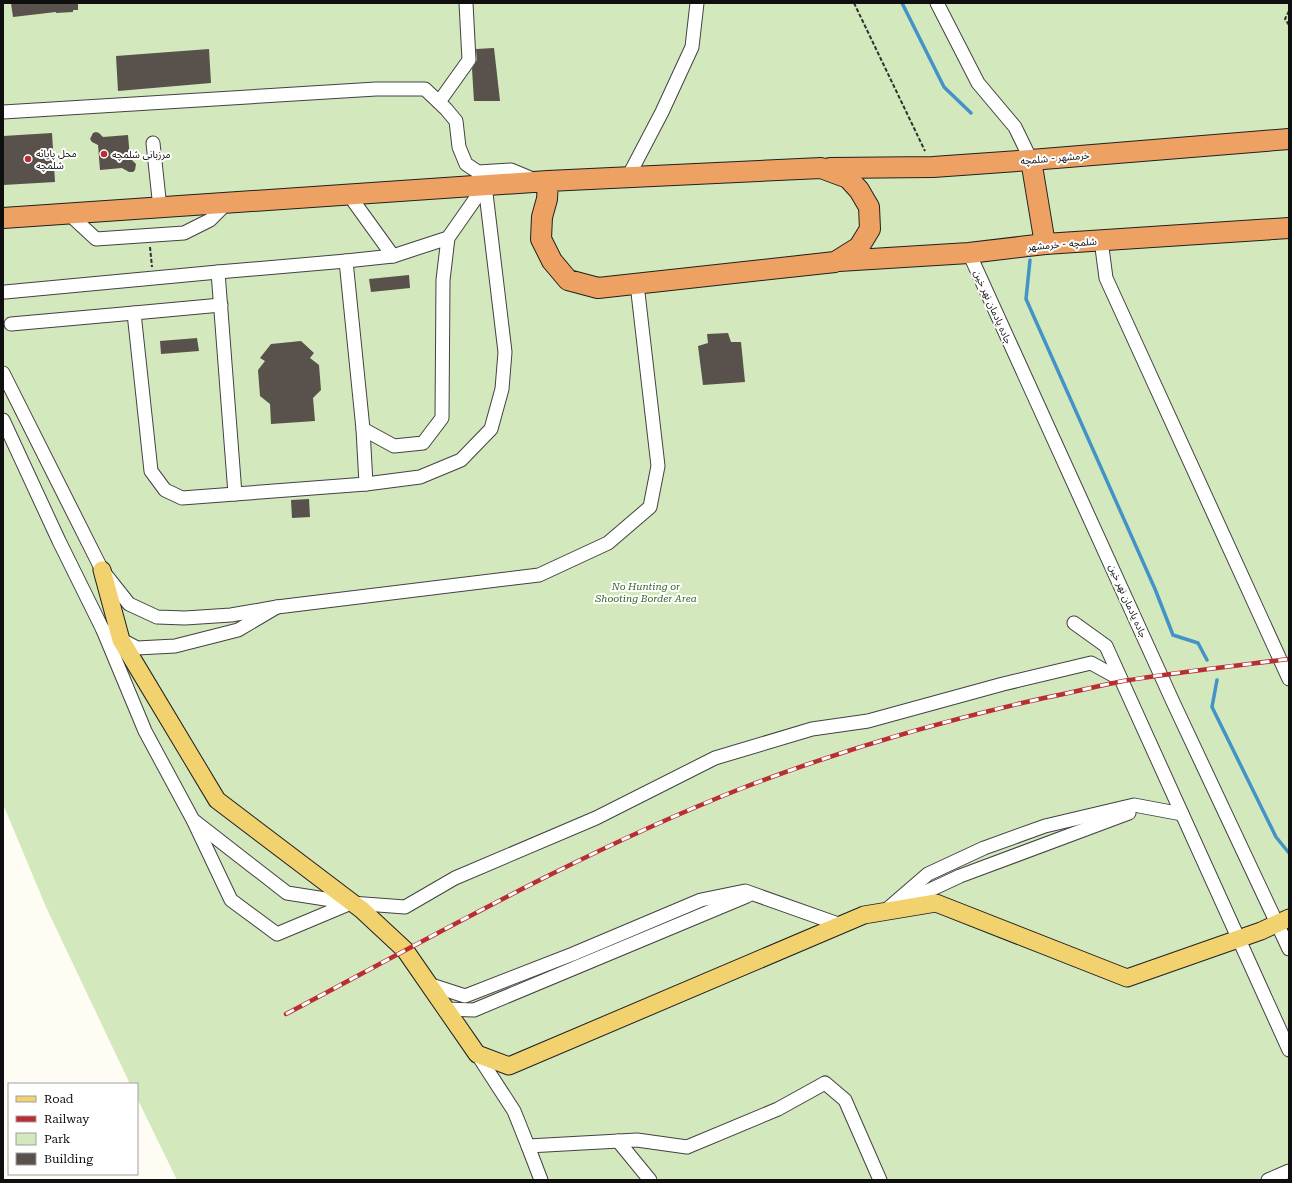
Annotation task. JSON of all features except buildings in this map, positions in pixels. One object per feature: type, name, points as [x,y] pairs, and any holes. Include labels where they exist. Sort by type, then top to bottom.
[{"type":"highway","name":"خرمشهر - شلمچه","points":[[3,218],[543,181],[821,168],[933,167],[1289,139]]},
{"type":"highway","points":[[1031,160],[1045,244]]},
{"type":"highway","points":[[821,168],[848,178],[859,190],[869,207],[870,229],[859,247],[835,262]]},
{"type":"highway","name":"شلمچه - خرمشهر","points":[[543,181],[547,200],[542,217],[541,239],[552,261],[568,280],[598,288],[835,262],[969,253],[1045,244],[1289,228]]},
{"type":"main road","points":[[102,570],[122,640],[218,800],[351,902],[405,950],[478,1054],[509,1066],[864,915],[936,903],[1126,978],[1285,922]]},
{"type":"street","points":[[439,102],[469,60],[466,3]]},
{"type":"street","points":[[628,177],[662,112],[692,47],[697,3]]},
{"type":"street","points":[[937,3],[978,83],[1015,127],[1031,160]]},
{"type":"street","points":[[3,112],[376,88],[425,89],[456,120],[459,147],[466,164],[478,172],[511,170],[543,181]]},
{"type":"street","points":[[153,143],[160,208]]},
{"type":"street","points":[[363,429],[394,446],[423,443],[442,418],[443,280],[448,238],[485,185]]},
{"type":"street","points":[[134,312],[151,471],[165,490],[182,498],[366,484],[420,477],[461,460],[491,429],[502,389],[505,352],[485,185]]},
{"type":"street","points":[[349,195],[393,256]]},
{"type":"street","points":[[69,214],[96,239],[184,233],[210,220],[227,203]]},
{"type":"street","points":[[5,292],[393,256],[448,238]]},
{"type":"street","points":[[1101,240],[1106,278],[1289,679]]},
{"type":"street","name":"جاده یادمان نهر خین","points":[[969,253],[1170,695],[1285,922],[1289,949]]},
{"type":"street","points":[[346,261],[363,429],[366,484]]},
{"type":"street","points":[[218,272],[235,494]]},
{"type":"street","points":[[3,373],[102,570],[128,604],[157,617],[185,618],[223,615],[539,575],[608,543],[650,507],[658,466],[637,284]]},
{"type":"street","points":[[11,324],[221,305]]},
{"type":"street","points":[[3,420],[59,541],[103,630],[145,730],[193,820],[231,900],[277,934],[351,902]]},
{"type":"street","points":[[103,630],[137,648],[175,646],[238,630],[277,607]]},
{"type":"street","points":[[1074,623],[1106,646],[1289,1050]]},
{"type":"street","points":[[193,820],[287,893],[351,902],[405,906],[454,878],[596,818],[715,758],[812,729],[868,721],[1003,684],[1091,663],[1120,679]]},
{"type":"street","points":[[884,912],[928,874],[984,848],[1044,826],[1134,805],[1182,814]]},
{"type":"street","points":[[884,912],[960,876],[1146,807]]},
{"type":"street","points":[[428,984],[465,996],[573,954],[701,900],[745,891],[841,925]]},
{"type":"street","points":[[445,1009],[474,1010],[753,894]]},
{"type":"street","points":[[478,1054],[514,1111],[540,1180]]},
{"type":"street","points":[[528,1146],[636,1140],[687,1147],[778,1108],[825,1083],[845,1100],[880,1180]]},
{"type":"street","points":[[618,1141],[650,1180]]},
{"type":"street","points":[[1268,1180],[1289,1171]]},
{"type":"path","points":[[854,3],[933,167]]},
{"type":"path","points":[[1289,11],[1285,19],[1289,25]]},
{"type":"path","points":[[149,235],[153,278]]},
{"type":"green space","name":"No Hunting or Shooting Border Area","points":[[3,3],[1289,3],[1289,1180],[177,1180],[138,1100],[138,1083],[130,1083],[46,907],[3,804]]},
{"type":"waterway","points":[[902,3],[944,87],[971,113]]},
{"type":"waterway","points":[[1030,260],[1026,299],[1155,589],[1173,635],[1198,643],[1207,660]]},
{"type":"waterway","points":[[1217,680],[1212,707],[1276,837],[1289,853]]},
{"type":"railway","points":[[286,1014],[510,895],[624,839],[682,813],[777,775],[928,727],[1044,698],[1123,681],[1289,659]]},
{"type":"place","name":"مرزبانی شلمچه","points":[[104,154]]},
{"type":"place","name":"محل پایانه شلمچه","points":[[28,159]]}]
